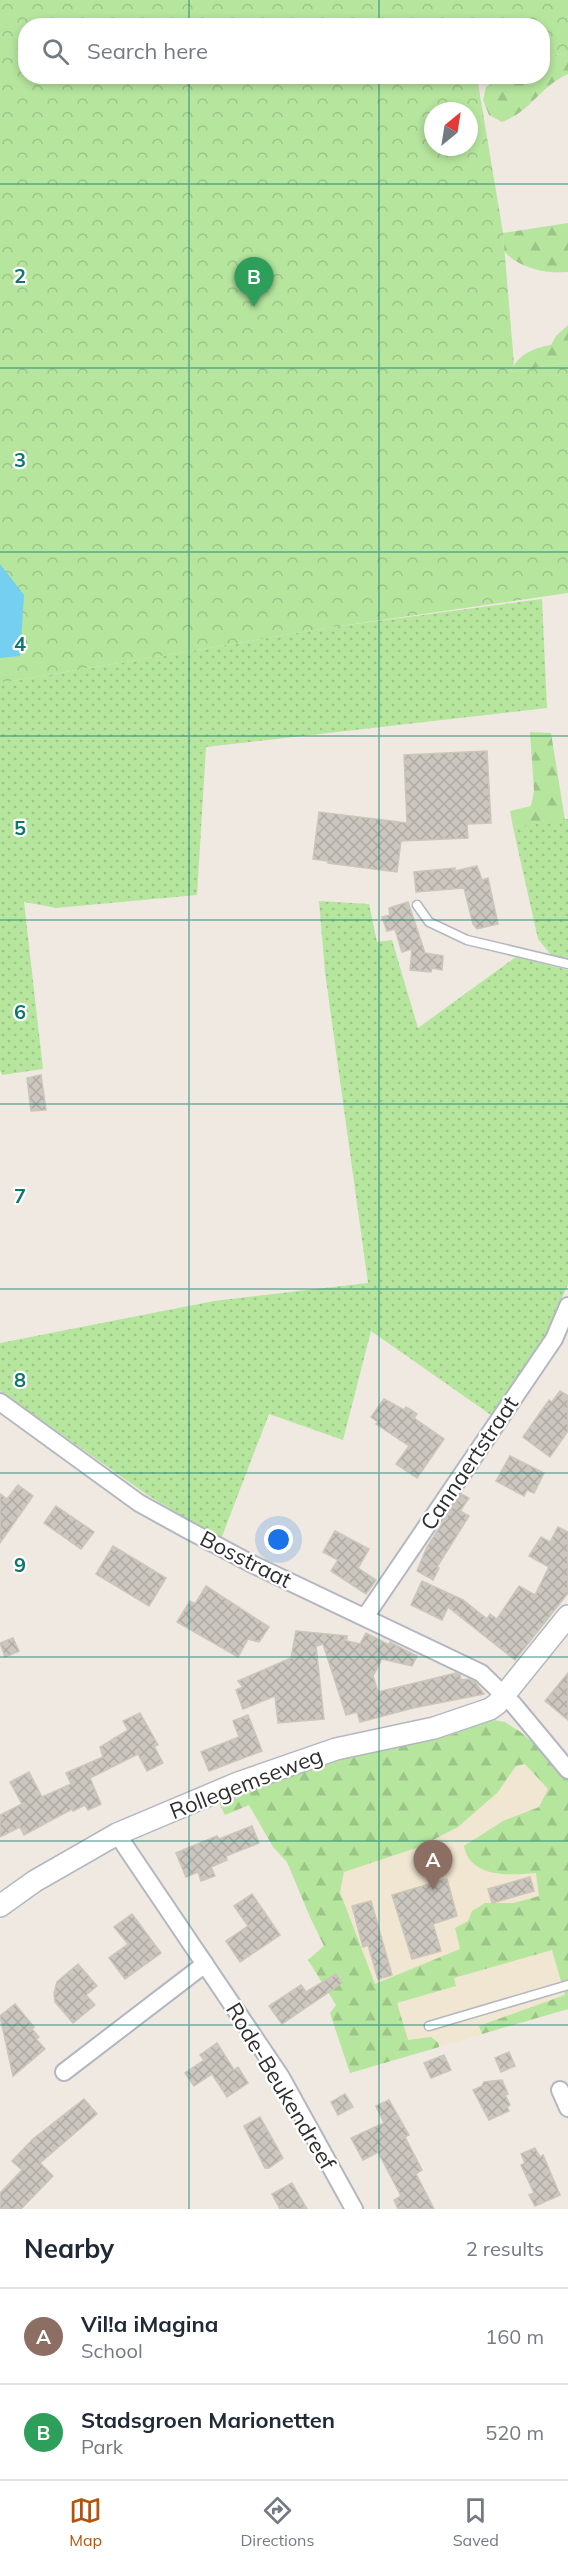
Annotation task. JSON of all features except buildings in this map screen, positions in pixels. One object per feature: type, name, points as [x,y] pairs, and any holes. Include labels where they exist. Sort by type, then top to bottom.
[{"type":"street","name":"Cannaertstraat","points":[[365,1617],[554,1339],[568,1306]]},
{"type":"street","name":"Bosstraat","points":[[0,1402],[139,1503],[241,1558],[481,1673],[504,1695],[568,1770]]},
{"type":"street","name":"Rollegemseweg","points":[[0,1906],[35,1881],[117,1834],[238,1783],[336,1749],[434,1728],[464,1720],[490,1709],[568,1616]]},
{"type":"street","name":"Rode-Beukendreef","points":[[117,1834],[281,2077],[354,2209]]},
{"type":"street","points":[[64,2072],[205,1964]]},
{"type":"street","points":[[560,2090],[568,2108]]},
{"type":"lane","points":[[417,905],[429,921],[467,940],[568,964]]},
{"type":"lane","points":[[429,2026],[568,1985]]},
{"type":"shaded area","points":[[493,1720],[505,1722],[564,1770],[568,2009],[350,2073],[330,2013],[336,2005],[308,1960],[324,1945],[287,1862],[273,1847],[425,1740],[467,1731]]},
{"type":"green space","points":[[0,0],[568,0],[568,52],[550,56],[550,18],[18,18],[18,84],[478,84],[503,233],[514,364],[511,372],[568,362],[568,593],[333,627],[0,683]]},
{"type":"green space","points":[[568,52],[568,74],[551,85],[512,118],[502,122],[489,115],[483,100],[486,87],[490,84],[550,84],[550,56]]},
{"type":"green space","points":[[568,223],[568,272],[533,269],[517,262],[504,251],[503,233]]},
{"type":"green space","points":[[568,325],[568,362],[511,372],[517,361],[532,350],[551,345],[556,336]]},
{"type":"green space","points":[[542,599],[547,708],[206,747],[197,895],[56,908],[24,902],[43,1069],[2,1075],[0,1070],[0,683],[333,627]]},
{"type":"green space","points":[[530,732],[551,733],[565,820],[513,827],[510,811],[531,806],[534,791]]},
{"type":"green space","points":[[568,819],[568,959],[552,956],[538,939],[513,827]]},
{"type":"green space","points":[[319,901],[369,904],[377,942],[392,940],[418,1028],[516,957],[568,970],[568,1284],[544,1339],[491,1415],[371,1331],[343,1440],[269,1414],[221,1539],[149,1496],[0,1391],[0,1343],[214,1301],[368,1283],[325,972]]},
{"type":"green space","points":[[493,1720],[505,1722],[522,1733],[568,1776],[568,2009],[482,2034],[479,2026],[565,1995],[552,1950],[454,1978],[456,1986],[397,2003],[408,2040],[431,2037],[439,2043],[439,2047],[350,2073],[330,2013],[336,2005],[308,1960],[324,1946],[287,1862],[273,1847],[249,1805],[225,1815],[218,1801],[307,1766],[448,1736]],"holes":[[[525,1764],[548,1789],[539,1807],[503,1821],[464,1846],[468,1857],[483,1870],[504,1874],[536,1873],[539,1896],[514,1903],[485,1903],[472,1911],[468,1921],[455,1928],[460,1949],[375,1984],[340,1892],[344,1872],[419,1847],[458,1827],[497,1793],[516,1766]]]},
{"type":"water","points":[[0,564],[24,595],[20,656],[0,658]]},
{"type":"place","name":"Stadsgroen Marionetten","points":[[254,307]]},
{"type":"place","name":"Vil!a iMagina","points":[[433,1890]]}]
